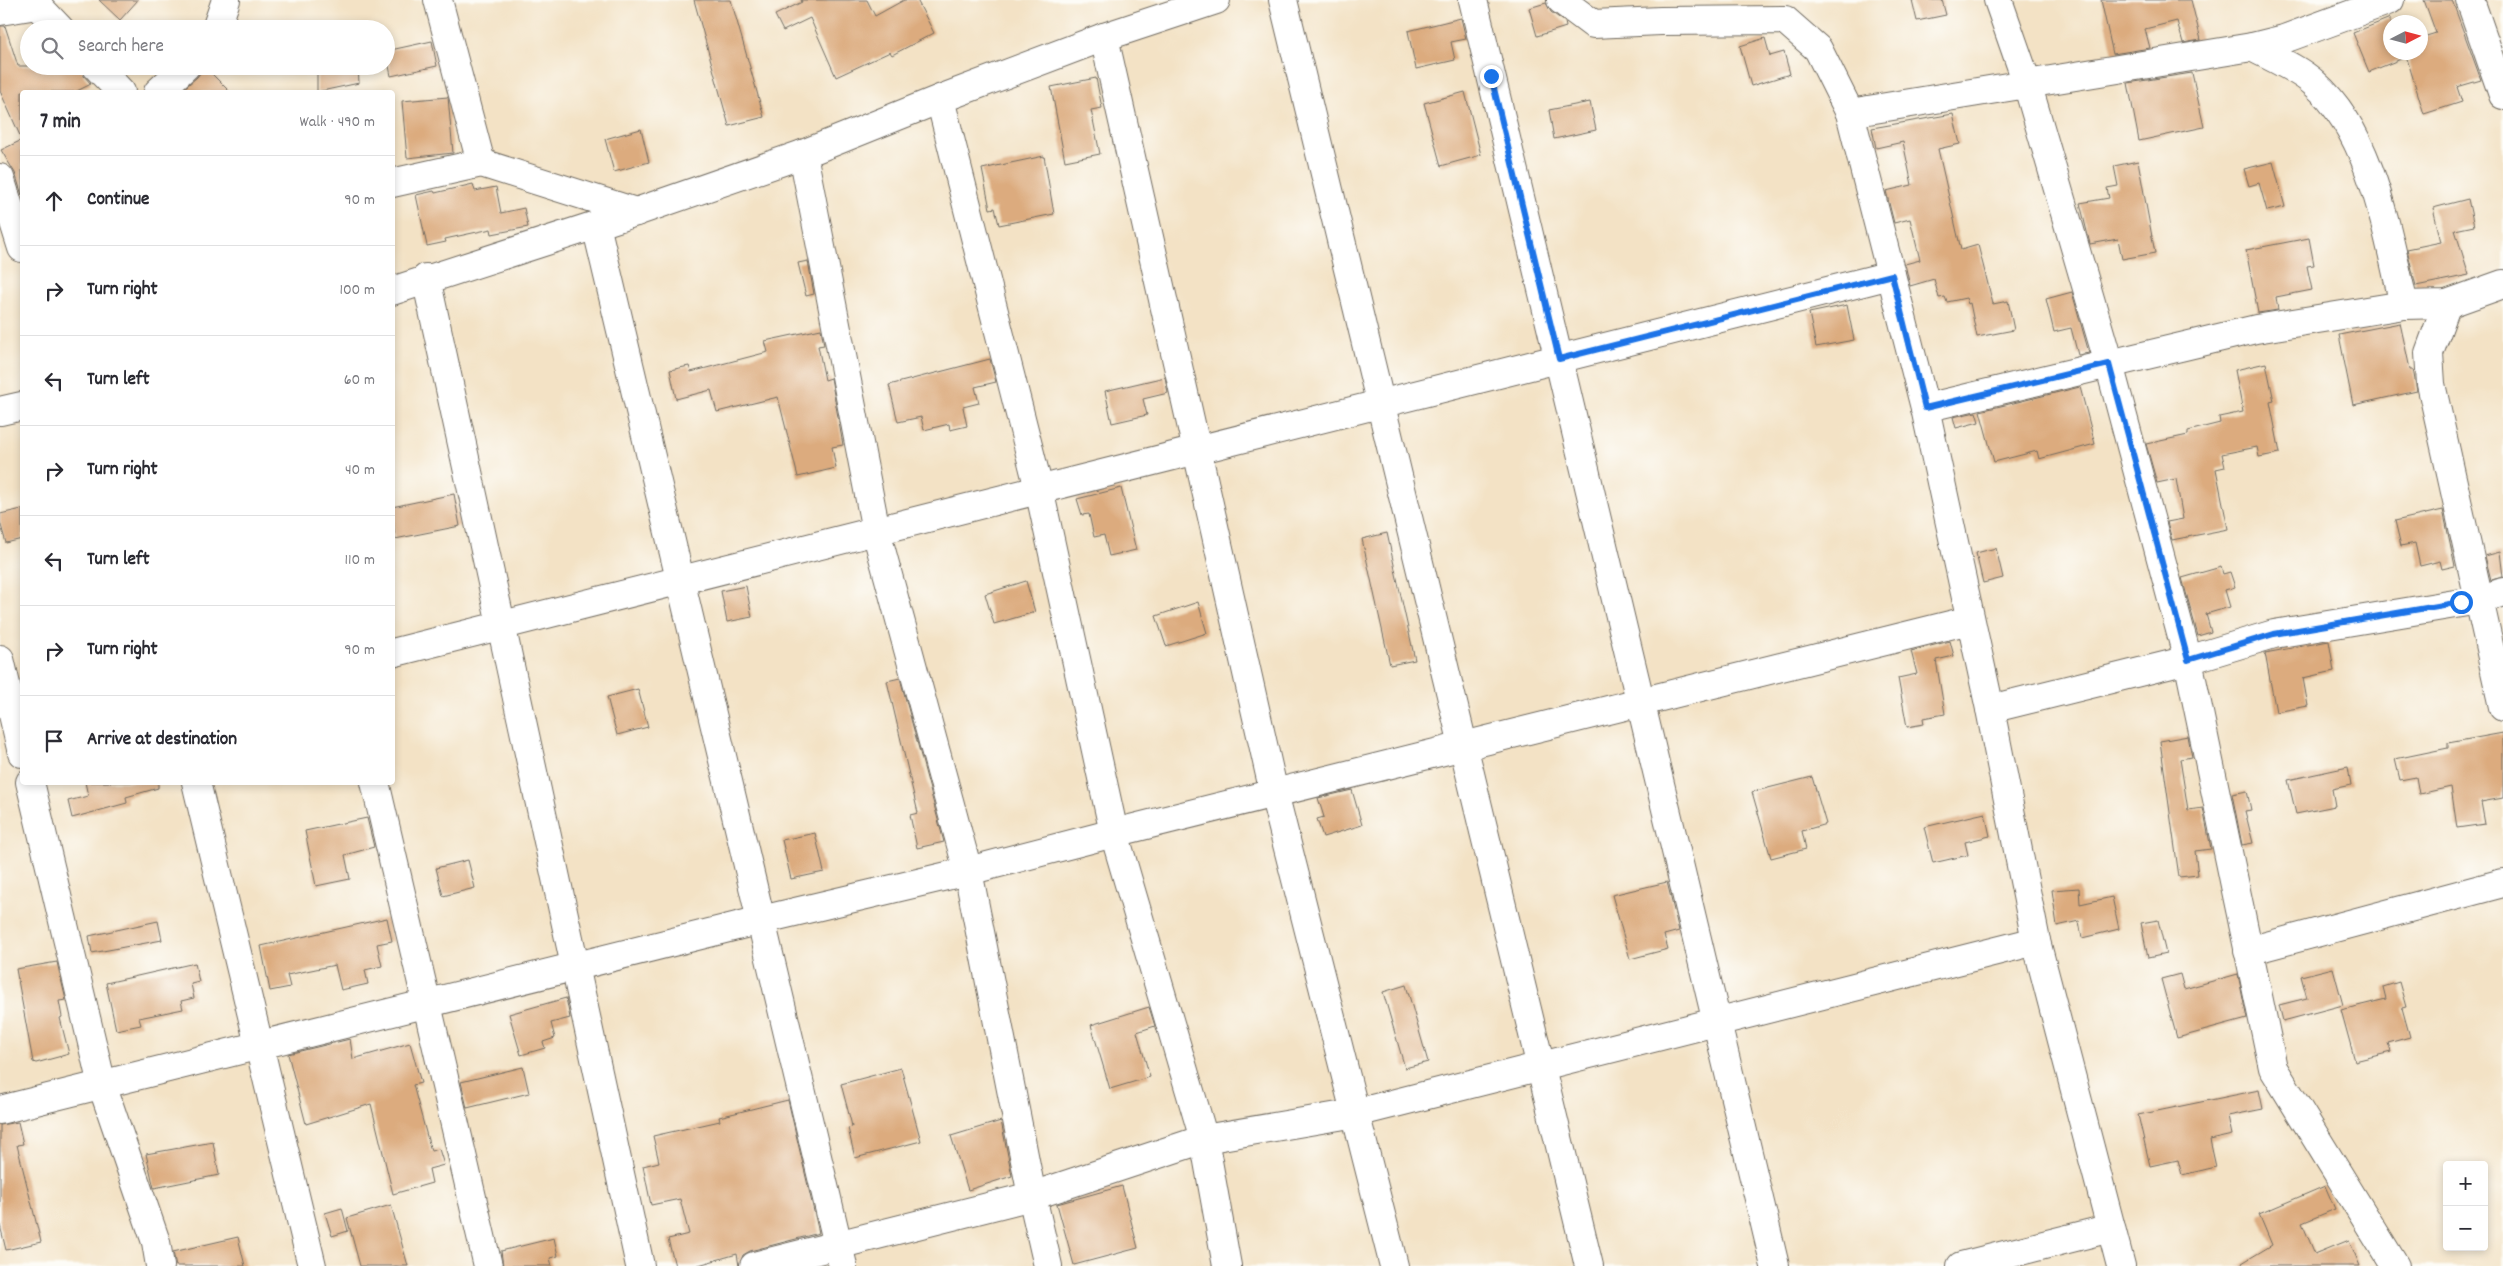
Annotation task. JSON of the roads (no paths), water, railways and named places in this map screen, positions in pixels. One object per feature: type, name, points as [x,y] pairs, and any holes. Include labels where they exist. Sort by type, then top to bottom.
[{"type":"street","points":[[219,20],[226,0]]},
{"type":"street","points":[[438,0],[481,163]]},
{"type":"street","points":[[395,289],[636,212],[803,154],[940,99],[1104,37],[1216,0]]},
{"type":"street","points":[[1283,0],[1588,1266]]},
{"type":"street","points":[[1473,0],[1775,1266]]},
{"type":"street","points":[[1560,0],[1593,24],[1661,21],[1785,20],[1818,49],[1850,113],[1925,408],[1990,709],[2036,941],[2121,1266]]},
{"type":"street","points":[[1998,0],[2028,83],[2109,364],[2188,660],[2273,1068],[2395,1266]]},
{"type":"street","points":[[1850,113],[2252,47],[2284,39],[2390,0]]},
{"type":"street","points":[[2470,0],[2503,95]]},
{"type":"street","points":[[0,11],[37,2],[52,20]]},
{"type":"street","points":[[1104,37],[1274,793],[1394,1266]]},
{"type":"street","points":[[2252,47],[2313,81],[2337,105],[2377,193],[2404,305]]},
{"type":"street","points":[[104,75],[118,90]]},
{"type":"street","points":[[160,90],[176,75]]},
{"type":"street","points":[[940,99],[1039,489],[1114,833],[1204,1139],[1227,1266]]},
{"type":"street","points":[[803,154],[876,531],[968,871],[1032,1196],[1048,1266]]},
{"type":"street","points":[[395,182],[481,163],[636,212]]},
{"type":"street","points":[[0,178],[20,242]]},
{"type":"street","points":[[596,225],[841,1255]]},
{"type":"street","points":[[395,652],[1892,275]]},
{"type":"street","points":[[426,278],[640,1266]]},
{"type":"street","points":[[1925,408],[2256,329],[2404,305],[2447,304],[2503,284]]},
{"type":"street","points":[[2447,304],[2429,353],[2431,384],[2477,583],[2491,596],[2503,707]]},
{"type":"street","points":[[0,412],[20,407]]},
{"type":"street","points":[[1990,709],[2188,660],[2274,634],[2491,596]]},
{"type":"street","points":[[0,1110],[761,920],[968,871],[1970,620]]},
{"type":"street","points":[[0,659],[17,750]]},
{"type":"street","points":[[31,785],[102,1085],[156,1242],[160,1266]]},
{"type":"street","points":[[197,785],[312,1266]]},
{"type":"street","points":[[376,785],[488,1266]]},
{"type":"street","points":[[2248,951],[2503,883]]},
{"type":"street","points":[[754,1266],[841,1255],[1032,1196],[1204,1139],[1356,1113],[2036,941]]},
{"type":"street","points":[[1961,1266],[2111,1228]]}]
